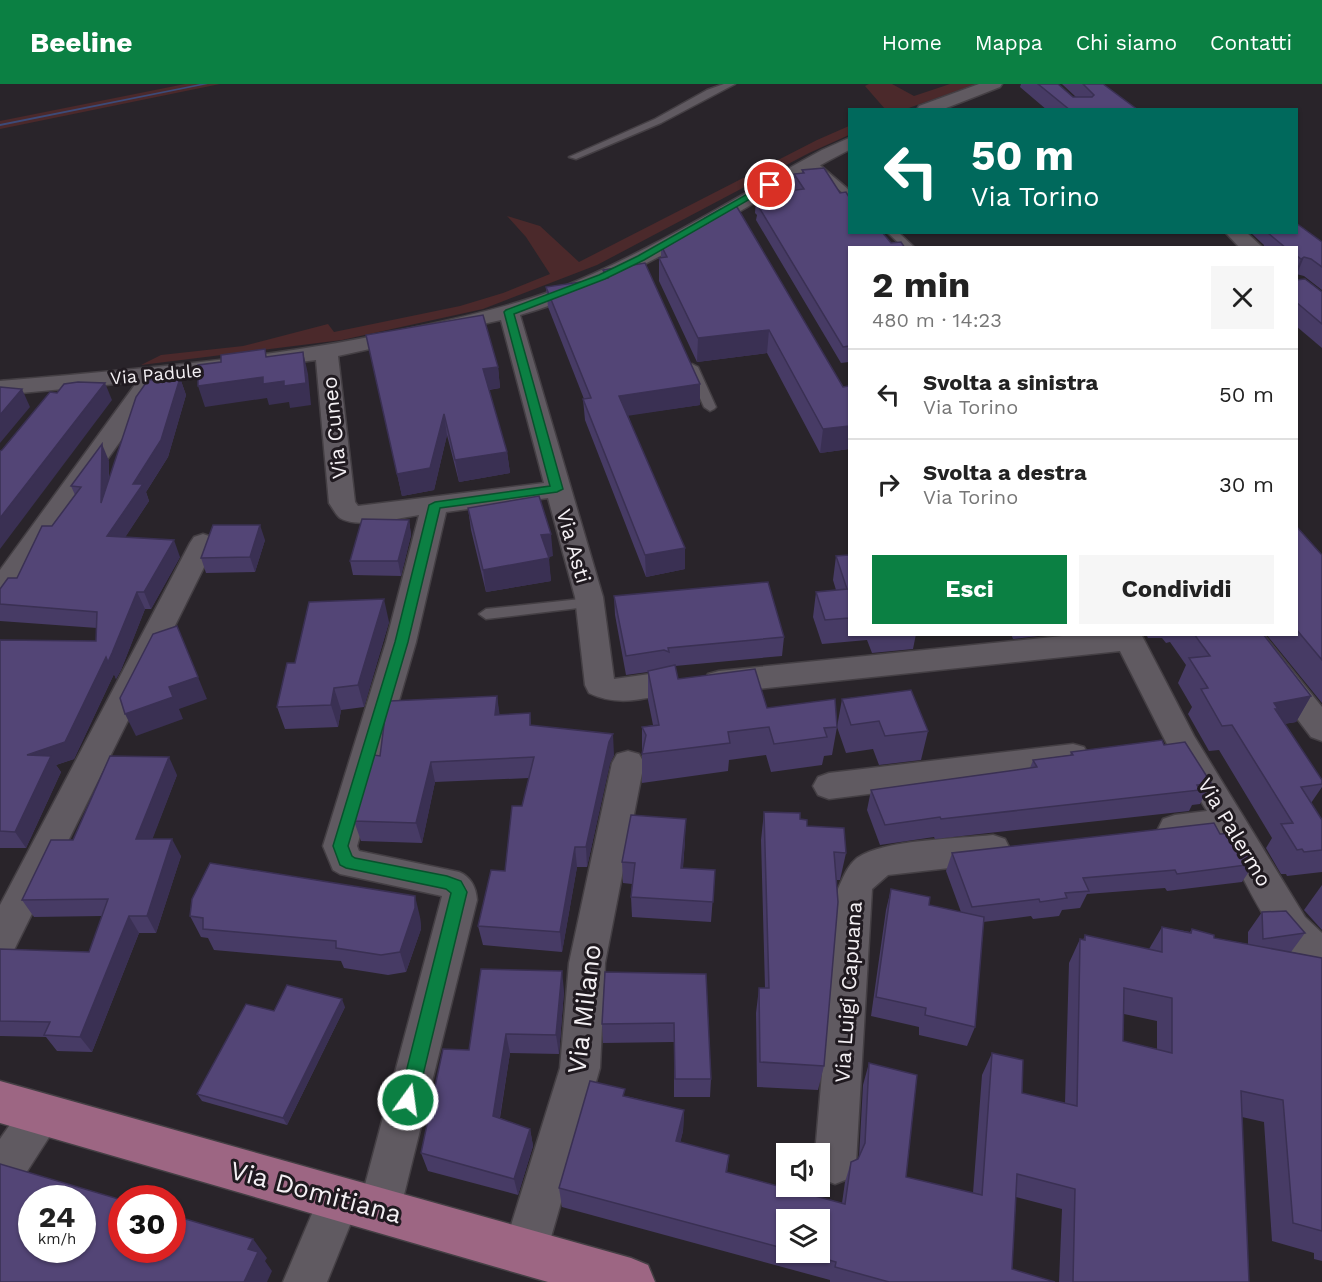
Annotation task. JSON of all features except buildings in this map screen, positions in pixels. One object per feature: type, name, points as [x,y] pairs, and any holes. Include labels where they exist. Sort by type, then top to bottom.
[{"type":"main road","name":"Via Domitiana","points":[[20,1108],[631,1282]]},
{"type":"street","points":[[930,108],[994,84]]},
{"type":"street","name":"Via Padule","points":[[0,388],[57,393],[152,374],[326,352],[407,337],[509,312],[644,263],[728,208],[848,144]]},
{"type":"street","points":[[728,208],[738,213],[748,227]]},
{"type":"street","points":[[1236,234],[1250,246]]},
{"type":"street","name":"Via Asti","points":[[509,312],[590,603],[600,685],[617,690],[664,683]]},
{"type":"street","name":"Via Cuneo","points":[[326,352],[342,503],[348,512],[359,515],[435,505]]},
{"type":"street","points":[[0,590],[147,387],[152,374]]},
{"type":"street","points":[[305,1282],[359,1204],[459,892],[455,886],[447,882],[352,864],[345,860],[340,846],[401,642],[435,505],[557,489]]},
{"type":"street","points":[[0,941],[203,543]]},
{"type":"street","points":[[1249,636],[1322,729]]},
{"type":"street","points":[[707,683],[1128,637]]},
{"type":"street","name":"Via Palermo","points":[[1128,637],[1182,743],[1292,928],[1322,957]]},
{"type":"street","points":[[1147,748],[1182,743]]},
{"type":"street","points":[[829,786],[1100,753]]},
{"type":"street","name":"Via Milano","points":[[525,1251],[580,1068],[587,963],[628,763]]},
{"type":"street","points":[[1139,832],[1231,822]]},
{"type":"street","name":"Via Luigi Capuana","points":[[835,1163],[855,889],[862,874],[885,861],[1024,845]]},
{"type":"street","points":[[0,1175],[20,1108]]},
{"type":"lane","points":[[573,157],[658,121],[710,92],[731,84]]},
{"type":"lane","points":[[812,163],[848,194]]},
{"type":"lane","points":[[894,234],[908,246]]},
{"type":"lane","points":[[686,354],[710,407]]},
{"type":"lane","points":[[486,614],[590,603]]},
{"type":"shaded area","points":[[185,84],[220,84],[0,129],[0,121]]},
{"type":"shaded area","points":[[892,84],[914,96],[950,84],[976,84],[909,108],[884,108],[865,86]]},
{"type":"shaded area","points":[[848,126],[848,135],[809,153],[597,265],[483,309],[342,340],[141,365],[161,355],[243,346],[328,324],[334,332],[460,306],[503,293],[550,274],[526,237],[507,216],[540,226],[579,262],[817,140]]},
{"type":"waterway","points":[[0,125],[206,84]]},
{"type":"route","points":[[408,1100],[459,900],[459,892],[455,886],[447,882],[352,864],[345,860],[340,846],[401,642],[435,505],[557,489],[509,312],[563,294],[602,277],[641,258],[770,185]]}]
